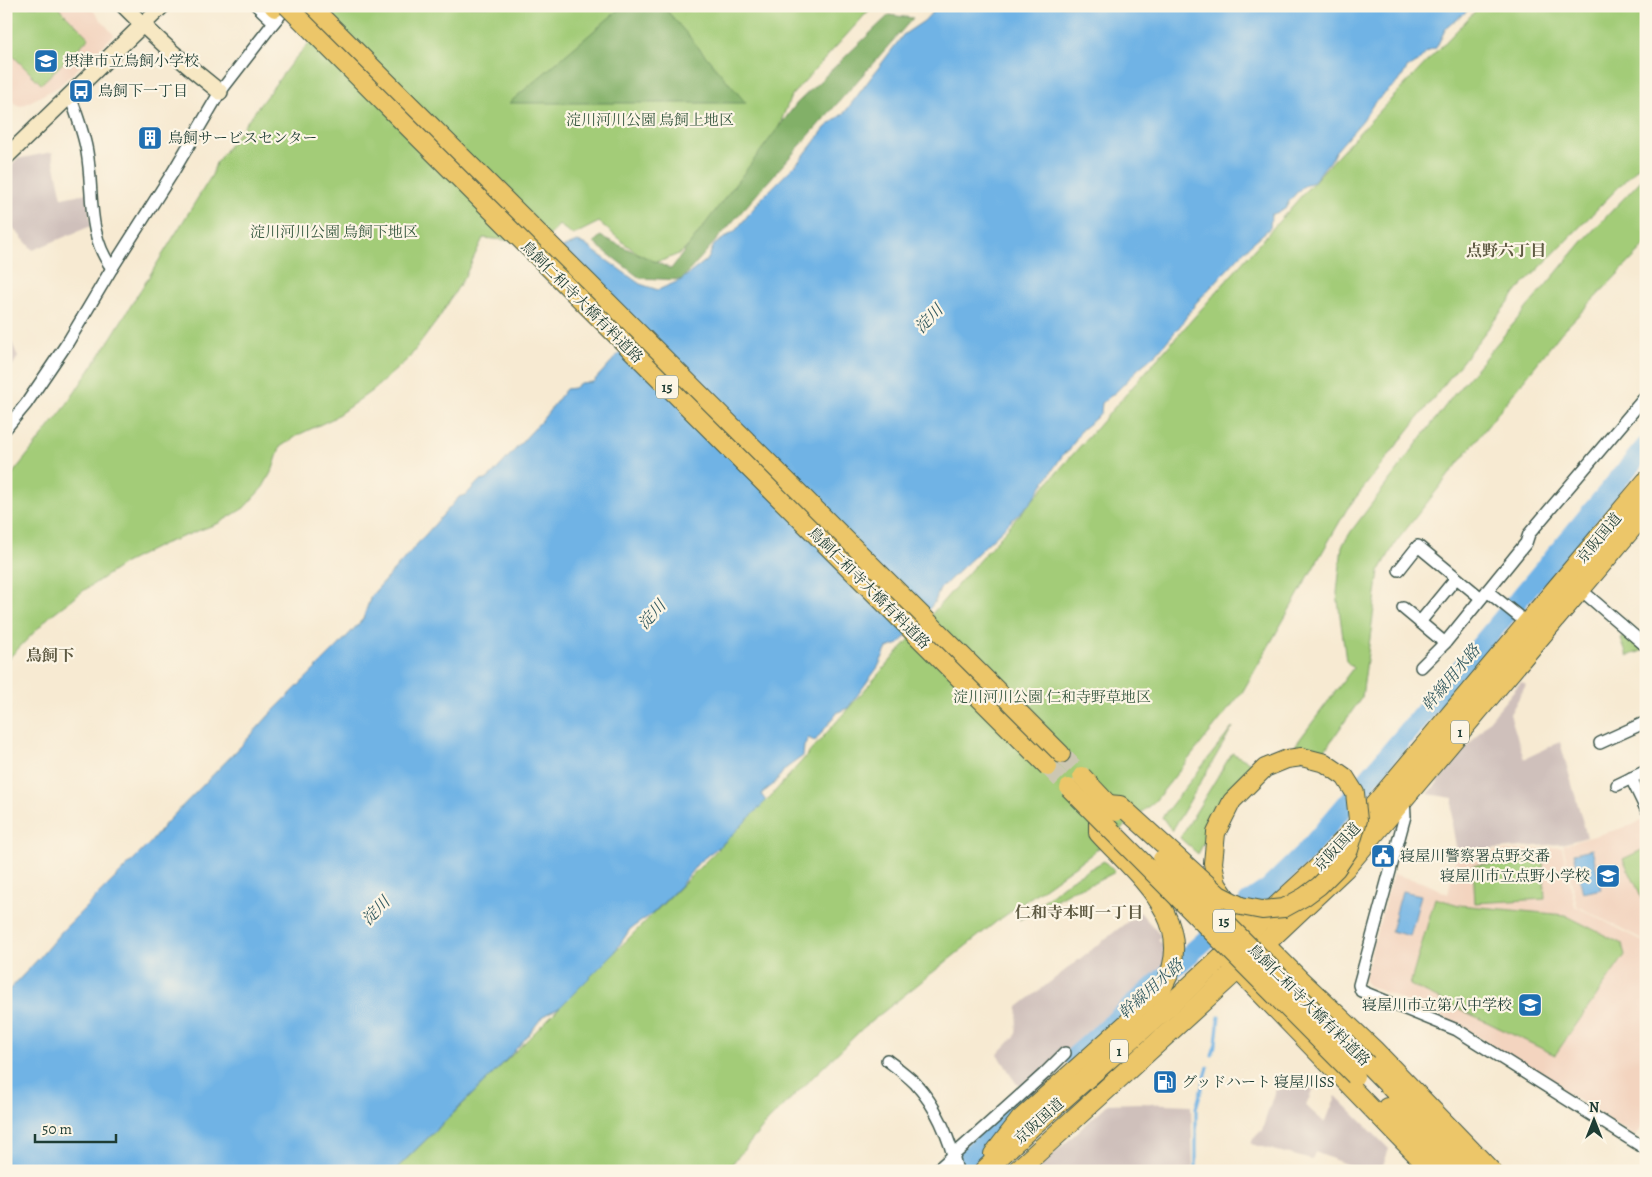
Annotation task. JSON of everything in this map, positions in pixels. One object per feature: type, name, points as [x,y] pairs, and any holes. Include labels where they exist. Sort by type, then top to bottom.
[{"type":"highway","name":"京阪国道","points":[[1017,1171],[1238,970],[1258,937],[1358,825],[1522,619],[1646,482]]},
{"type":"highway","name":"京阪国道","points":[[984,1171],[1032,1126],[1170,1005],[1223,955],[1258,937],[1346,868],[1646,511]]},
{"type":"main road","name":"鳥飼仁和寺大橋有料道路","points":[[287,6],[1048,767]]},
{"type":"main road","name":"鳥飼仁和寺大橋有料道路","points":[[311,6],[1061,754]]},
{"type":"main road","points":[[328,6],[399,84],[400,95]]},
{"type":"main road","points":[[273,14],[375,104],[387,108]]},
{"type":"main road","name":"15","points":[[1103,811],[1120,805],[1219,895],[1241,906],[1262,910],[1284,908],[1319,886],[1336,869],[1349,850],[1358,820],[1355,793],[1345,777],[1325,763],[1302,757],[1287,759],[1264,768],[1232,801],[1216,833],[1213,862],[1217,884],[1237,914],[1258,937],[1374,1049],[1492,1171]]},
{"type":"main road","name":"鳥飼仁和寺大橋有料道路","points":[[1076,782],[1361,1070],[1472,1171]]},
{"type":"main road","points":[[979,1171],[1050,1080],[1149,1003],[1164,986],[1173,963],[1174,948],[1168,916],[1156,897],[1098,833],[1103,811]]},
{"type":"main road","points":[[1223,955],[1432,1171]]},
{"type":"main road","name":"鳥飼仁和寺大橋有料道路","points":[[1361,1070],[1450,1171]]},
{"type":"street","points":[[124,6],[220,92]]},
{"type":"street","points":[[6,157],[162,6]]},
{"type":"street","points":[[257,6],[273,14]]},
{"type":"street","points":[[6,428],[26,404],[68,342],[220,92],[273,14],[287,6]]},
{"type":"street","points":[[70,95],[87,151],[94,228],[103,256],[112,268]]},
{"type":"street","points":[[1421,667],[1445,643],[1526,543],[1530,534],[1646,396]]},
{"type":"street","points":[[1399,570],[1418,546],[1456,578],[1503,604],[1522,619]]},
{"type":"street","points":[[1420,622],[1456,578]]},
{"type":"street","points":[[1580,590],[1646,646]]},
{"type":"street","points":[[1403,608],[1445,643]]},
{"type":"street","points":[[1600,743],[1646,722]]},
{"type":"street","points":[[1617,785],[1646,771]]},
{"type":"street","points":[[1631,778],[1646,809]]},
{"type":"street","points":[[1404,799],[1405,816],[1359,985],[1361,990],[1457,1030],[1646,1148]]},
{"type":"street","points":[[936,1171],[954,1154],[1050,1080],[1065,1053]]},
{"type":"street","points":[[887,1060],[914,1083],[944,1126],[954,1154],[957,1171]]},
{"type":"shaded area","name":"摂津市立鳥飼小学校","points":[[6,6],[89,6],[114,35],[58,87],[22,106],[17,105],[6,95]]},
{"type":"shaded area","points":[[52,152],[62,198],[87,193],[91,226],[33,250],[6,220],[6,172],[17,159]]},
{"type":"shaded area","points":[[6,328],[18,357],[13,365],[6,370]]},
{"type":"shaded area","points":[[1521,682],[1526,685],[1510,714],[1524,759],[1560,742],[1587,837],[1562,844],[1457,852],[1452,824],[1453,798],[1428,794]]},
{"type":"shaded area","name":"寝屋川市立点野小学校","points":[[1646,817],[1646,941],[1577,906],[1563,845],[1633,825]]},
{"type":"shaded area","name":"寝屋川市立第八中学校","points":[[1562,847],[1575,906],[1646,943],[1646,1121],[1636,1137],[1460,1025],[1367,985],[1364,978],[1393,874],[1425,883],[1448,894],[1457,854]]},
{"type":"shaded area","points":[[1140,912],[1161,936],[1158,940],[1170,952],[1170,962],[1023,1088],[1016,1083],[998,1054],[1016,1035],[1018,1007]]},
{"type":"shaded area","points":[[1307,1075],[1317,1079],[1306,1106],[1325,1123],[1336,1096],[1389,1149],[1381,1171],[1363,1171],[1315,1152],[1312,1160],[1251,1144],[1253,1139],[1262,1130],[1275,1090],[1302,1086]]},
{"type":"shaded area","points":[[1108,1104],[1191,1105],[1193,1171],[1041,1171],[1038,1168]]},
{"type":"green space","points":[[6,6],[57,6],[89,38],[41,84],[6,49]]},
{"type":"green space","name":"淀川河川公園 鳥飼下地区","points":[[342,6],[873,6],[791,96],[771,147],[712,224],[681,253],[654,262],[625,244],[599,222],[573,235],[559,225],[540,246],[528,242],[483,238],[465,276],[439,318],[409,358],[373,390],[332,419],[300,434],[280,447],[273,469],[263,487],[244,508],[219,523],[163,544],[125,563],[51,615],[6,661],[6,482],[63,410],[107,344],[212,175],[216,163],[292,62]]},
{"type":"green space","points":[[623,6],[663,6],[746,103],[509,103]]},
{"type":"green space","name":"淀川河川公園 仁和寺野草地区","points":[[1480,6],[1646,6],[1646,159],[1518,290],[1347,509],[1243,691],[1155,801],[1089,856],[996,922],[863,1028],[768,1121],[726,1171],[394,1171],[770,797],[1334,159]]},
{"type":"green space","points":[[889,15],[913,18],[681,280],[640,278],[594,243],[600,236],[671,269],[797,103]]},
{"type":"green space","points":[[1646,175],[1646,245],[1561,333],[1396,542],[1379,572],[1362,697],[1322,754],[1294,747],[1353,668],[1346,661],[1337,593],[1342,546],[1452,397],[1583,241]]},
{"type":"green space","points":[[1624,637],[1634,642],[1642,651],[1627,656],[1621,639]]},
{"type":"green space","points":[[1233,727],[1172,831],[1162,817]]},
{"type":"green space","points":[[1232,753],[1257,766],[1229,795],[1198,854],[1180,838]]},
{"type":"green space","points":[[1646,848],[1646,906],[1623,859]]},
{"type":"green space","points":[[1104,861],[1115,872],[1094,883],[1071,891],[1019,920],[1070,880]]},
{"type":"green space","points":[[1543,861],[1545,899],[1475,903],[1473,865]]},
{"type":"green space","points":[[1435,898],[1459,905],[1565,915],[1622,944],[1625,955],[1555,1055],[1410,985]]},
{"type":"water","name":"淀川","points":[[938,6],[1468,6],[1468,10],[1446,28],[1436,48],[1427,52],[1419,61],[1407,68],[1401,79],[1374,103],[1363,120],[1335,152],[1313,182],[1302,187],[1290,200],[1285,209],[1271,215],[1270,228],[1250,245],[1196,303],[1180,326],[1156,354],[1102,403],[1101,412],[1081,430],[1069,451],[1064,453],[1031,502],[940,589],[934,603],[899,644],[887,648],[878,667],[848,708],[838,712],[815,741],[808,738],[804,746],[803,756],[785,769],[774,784],[761,794],[766,801],[726,841],[699,862],[681,885],[652,914],[630,929],[615,952],[560,1007],[543,1016],[496,1071],[394,1171],[6,1171],[6,991],[12,987],[61,932],[151,842],[166,823],[363,619],[371,596],[459,497],[466,495],[479,481],[486,480],[492,475],[543,419],[566,389],[574,388],[580,383],[593,382],[631,340],[549,253],[577,242],[584,244],[640,284],[658,290],[681,280],[708,259],[714,245],[736,230],[762,198],[801,159],[825,128],[845,112],[903,35],[924,21]]},
{"type":"water","points":[[1592,849],[1601,889],[1583,893],[1574,853]]},
{"type":"water","points":[[1402,891],[1421,895],[1410,936],[1391,931]]},
{"type":"waterway","name":"幹線用水路","points":[[1248,902],[1269,888],[1305,853],[1646,446]]},
{"type":"waterway","name":"幹線用水路","points":[[1074,1057],[1226,922]]},
{"type":"waterway","points":[[1212,1055],[1216,1043],[1219,1017]]},
{"type":"waterway","points":[[1196,1171],[1196,1108],[1208,1067]]},
{"type":"waterway","name":"幹線用水路","points":[[964,1160],[1029,1100]]},
{"type":"tunnel","points":[[1061,754],[1082,776]]},
{"type":"tunnel","points":[[1048,767],[1069,788]]},
{"type":"place","name":"摂津市立鳥飼小学校","points":[[46,61]]},
{"type":"place","name":"鳥飼下一丁目","points":[[81,91]]},
{"type":"place","name":"鳥飼サービスセンター","points":[[150,138]]},
{"type":"place","name":"寝屋川警察署点野交番","points":[[1383,856]]},
{"type":"place","name":"寝屋川市立点野小学校","points":[[1608,876]]},
{"type":"place","name":"寝屋川市立第八中学校","points":[[1530,1005]]},
{"type":"place","name":"グッドハート 寝屋川SS","points":[[1165,1082]]},
{"type":"district","name":"点野六丁目","points":[[1506,251]]},
{"type":"district","name":"鳥飼下","points":[[50,656]]},
{"type":"district","name":"仁和寺本町一丁目","points":[[1079,913]]},
{"type":"park label","name":"淀川河川公園 鳥飼上地区","points":[[650,120]]}]
